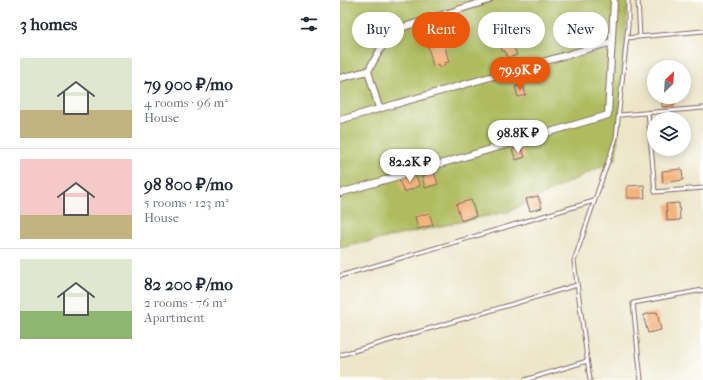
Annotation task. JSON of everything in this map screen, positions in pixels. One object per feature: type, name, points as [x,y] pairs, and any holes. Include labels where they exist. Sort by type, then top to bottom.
[{"type":"street","points":[[340,78],[368,71],[391,31],[489,0]]},
{"type":"street","points":[[340,193],[608,116],[614,0]]},
{"type":"street","points":[[340,120],[612,42]]},
{"type":"street","points":[[368,71],[379,108]]},
{"type":"lane","points":[[590,380],[574,261],[616,138],[620,115],[627,38],[628,0]]},
{"type":"lane","points":[[638,0],[640,36]]},
{"type":"lane","points":[[627,38],[703,31]]},
{"type":"lane","points":[[648,112],[703,108]]},
{"type":"lane","points":[[620,115],[647,112]]},
{"type":"lane","points":[[652,156],[655,192],[703,188]]},
{"type":"lane","points":[[340,276],[594,201]]},
{"type":"lane","points":[[340,355],[577,285]]},
{"type":"lane","points":[[641,380],[633,303],[703,290]]},
{"type":"lane","points":[[525,380],[587,361]]},
{"type":"green space","points":[[340,0],[628,0],[616,159],[510,211],[340,248]]},
{"type":"building","points":[[428,48],[445,48],[449,62],[444,63],[444,66],[440,68],[439,64],[433,66]]},
{"type":"building","points":[[501,48],[514,48],[517,55],[508,58],[505,51],[502,51]]},
{"type":"building","points":[[523,85],[526,95],[518,97],[515,87]]},
{"type":"building","points":[[662,104],[674,104],[674,106],[662,107]]},
{"type":"building","points":[[521,147],[525,157],[516,160],[512,150]]},
{"type":"building","points":[[682,169],[683,180],[663,183],[662,171]]},
{"type":"building","points":[[434,172],[438,184],[425,188],[422,176]]},
{"type":"building","points":[[415,174],[420,186],[404,192],[399,180]]},
{"type":"building","points":[[644,185],[645,198],[627,198],[627,186]]},
{"type":"building","points":[[538,196],[542,208],[530,211],[526,199]]},
{"type":"building","points":[[471,200],[476,216],[461,221],[456,204]]},
{"type":"building","points":[[679,203],[680,220],[667,221],[666,204]]},
{"type":"building","points":[[429,213],[433,225],[418,229],[415,217]]},
{"type":"building","points":[[657,312],[661,330],[648,333],[643,315]]}]
